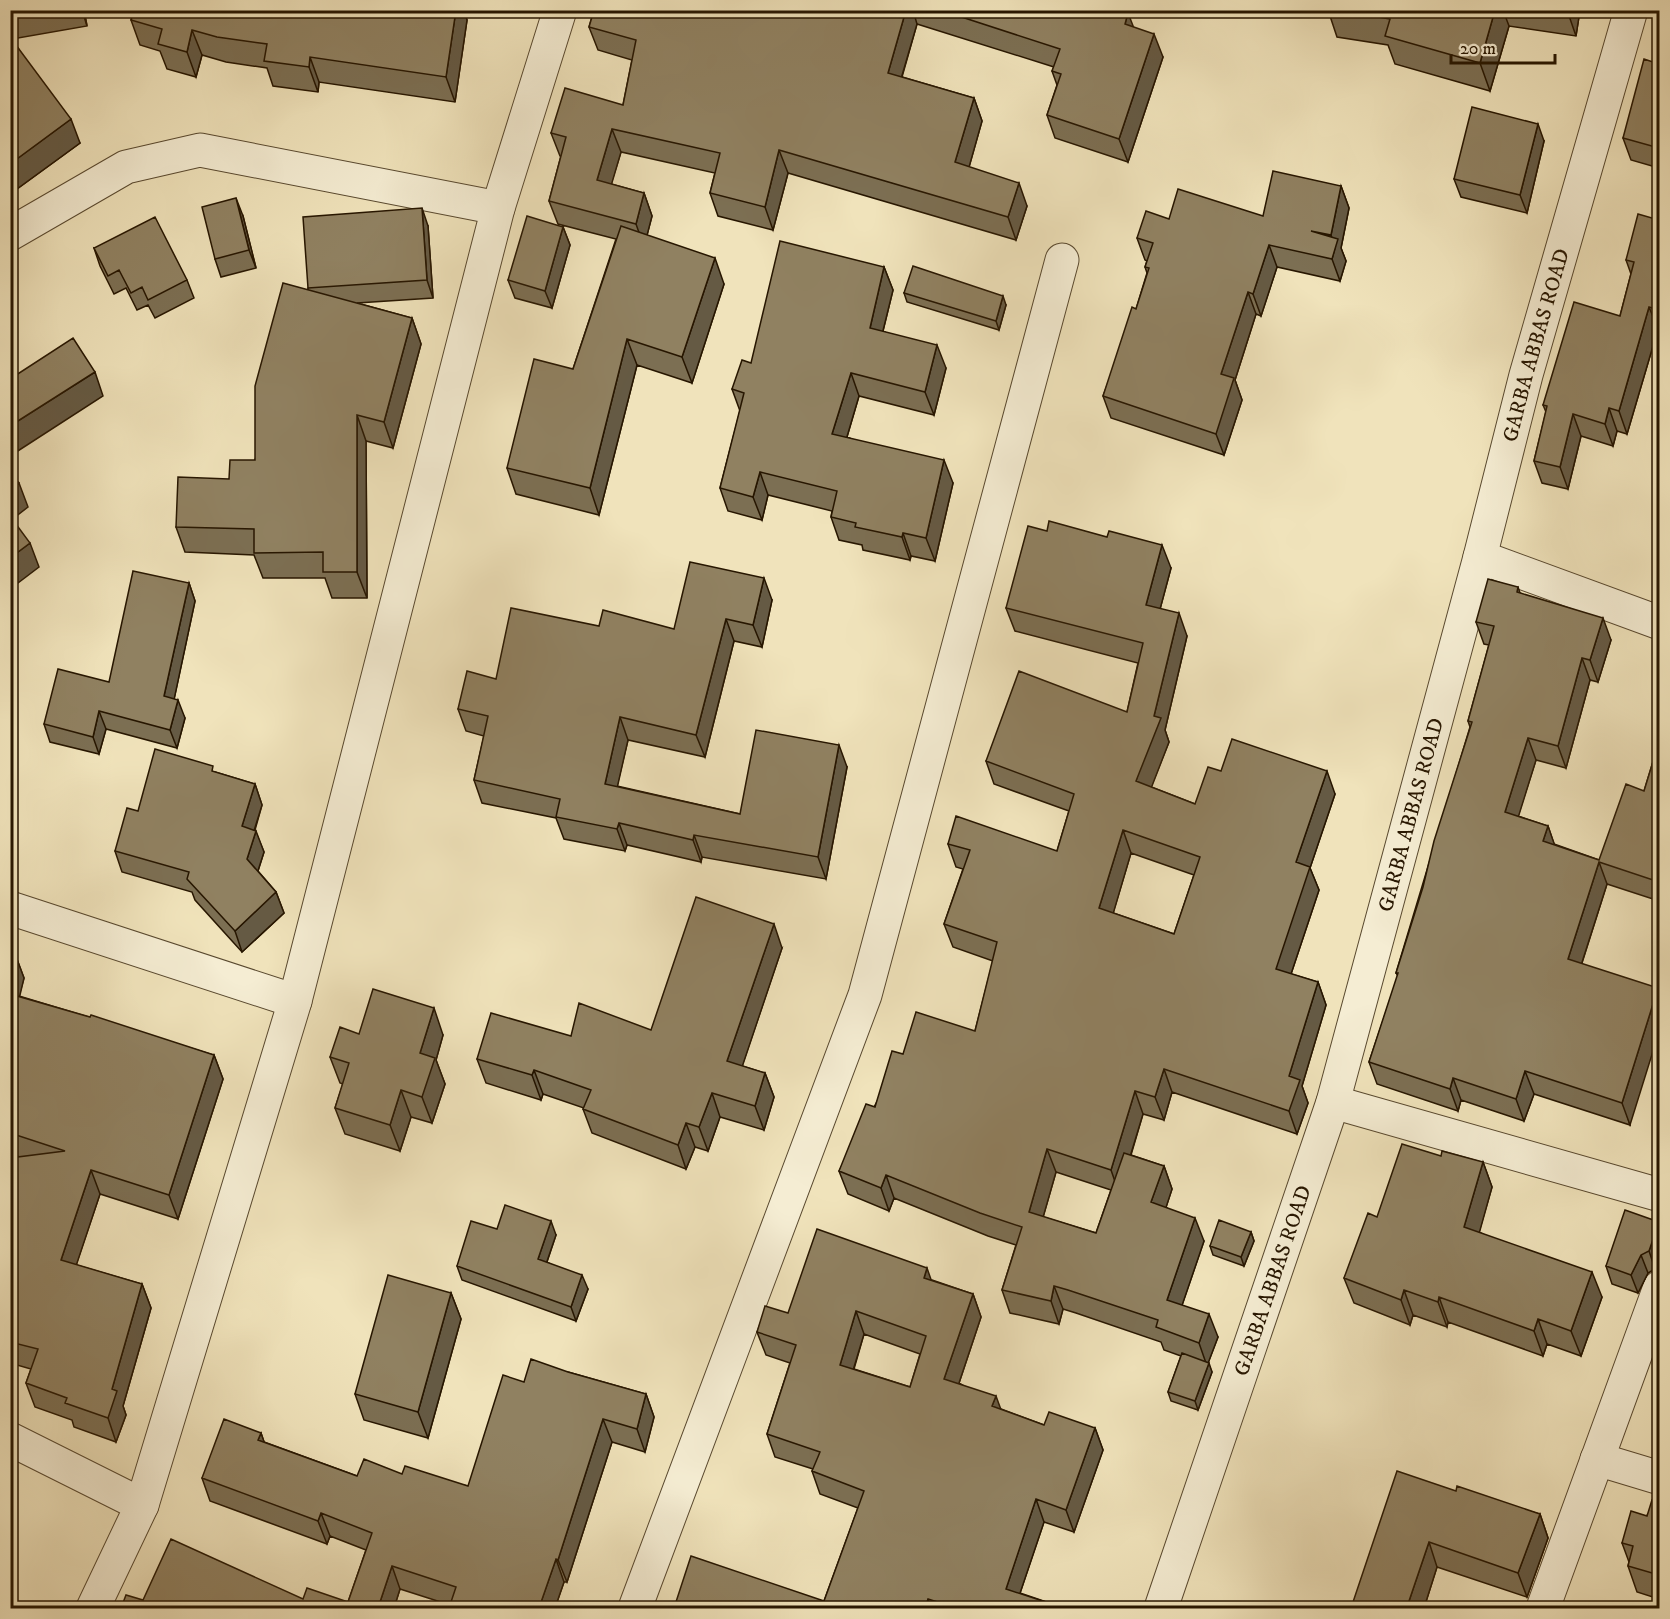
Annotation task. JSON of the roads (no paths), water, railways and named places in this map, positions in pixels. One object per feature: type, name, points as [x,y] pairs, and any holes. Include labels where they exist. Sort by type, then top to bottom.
[{"type":"street","points":[[93,1608],[142,1505],[296,1001],[498,208],[560,10]]},
{"type":"street","name":"GARBA ABBAS ROAD","points":[[1161,1608],[1333,1102],[1480,557],[1526,375],[1631,10]]},
{"type":"street","points":[[10,234],[126,167],[200,150],[498,208]]},
{"type":"street","points":[[635,1608],[865,994],[1062,260]]},
{"type":"street","points":[[1480,557],[1659,623]]},
{"type":"street","points":[[10,908],[296,1001]]},
{"type":"street","points":[[1333,1102],[1659,1195]]},
{"type":"street","points":[[1543,1608],[1659,1287]]},
{"type":"street","points":[[10,1439],[142,1505]]},
{"type":"street","points":[[1597,1459],[1659,1478]]}]
